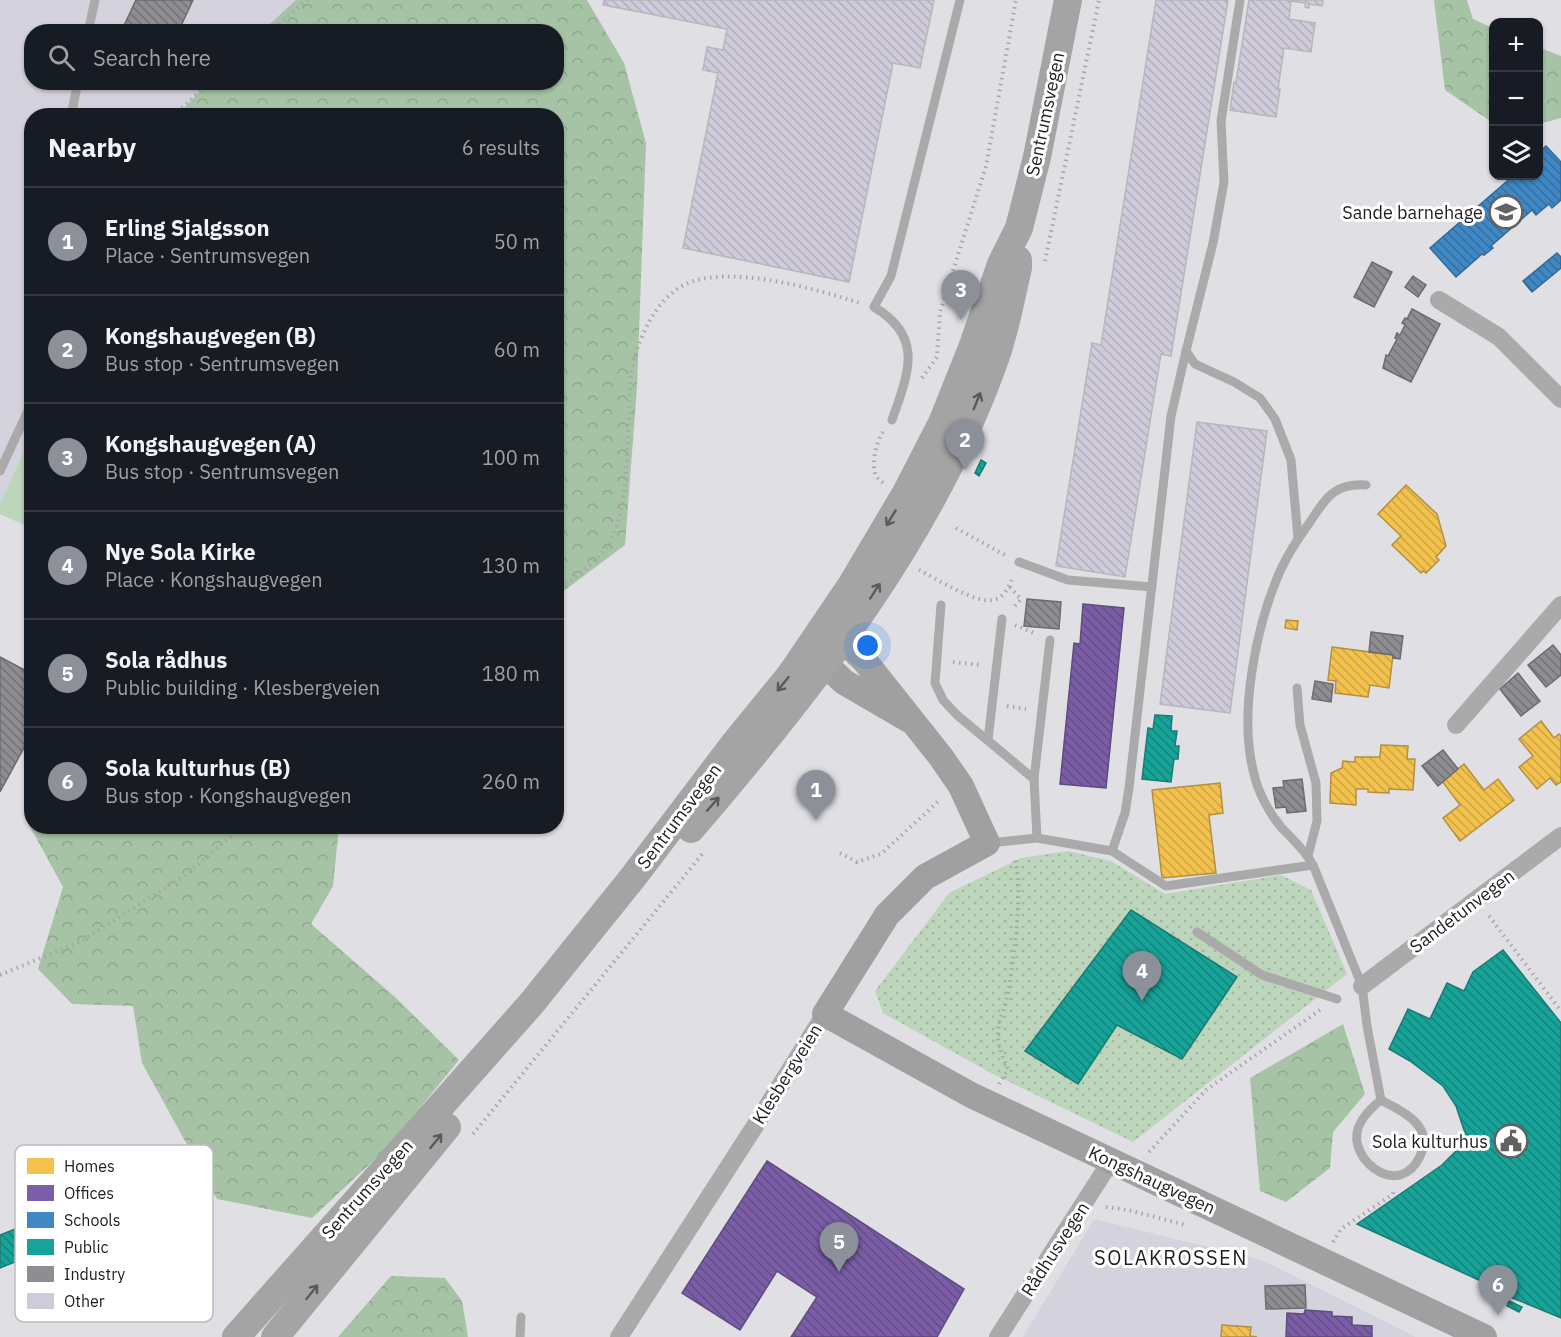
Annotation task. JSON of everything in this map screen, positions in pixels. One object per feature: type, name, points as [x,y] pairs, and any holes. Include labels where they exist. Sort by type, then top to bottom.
[{"type":"main road","name":"Sentrumsvegen","points":[[275,1337],[644,884],[750,760],[929,505],[965,432],[996,355],[1018,268],[1019,228],[1037,157],[1068,0]]},
{"type":"main road","name":"Sentrumsvegen","points":[[236,1337],[531,1005],[791,674],[828,646]]},
{"type":"street","points":[[1439,300],[1499,337],[1561,399]]},
{"type":"street","points":[[1456,725],[1561,605]]},
{"type":"street","points":[[828,646],[864,660],[941,757],[961,786],[987,843]]},
{"type":"street","name":"Sandetunvegen","points":[[1362,986],[1561,836]]},
{"type":"street","name":"Klesbergveien","points":[[619,1337],[887,915],[925,877],[987,843]]},
{"type":"street","name":"Kongshaugvegen","points":[[825,1014],[970,1095],[1483,1337]]},
{"type":"street","name":"Rådhusvegen","points":[[998,1337],[1111,1161]]},
{"type":"lane","points":[[90,24],[94,0]]},
{"type":"lane","points":[[892,420],[908,366],[908,345],[899,326],[874,307],[891,276],[960,0]]},
{"type":"lane","points":[[1112,851],[1126,805],[1171,416],[1213,243],[1224,182],[1221,122],[1240,0]]},
{"type":"lane","points":[[73,108],[76,90]]},
{"type":"lane","points":[[1186,351],[1195,364],[1234,382],[1260,398],[1275,419],[1291,460],[1298,538]]},
{"type":"lane","points":[[0,471],[24,419]]},
{"type":"lane","points":[[1366,485],[1356,484],[1336,489],[1298,538],[1281,569],[1265,616],[1250,685],[1247,729],[1254,776],[1265,803],[1279,824],[1314,865],[1362,986],[1381,1100],[1411,1119],[1421,1130],[1424,1142],[1422,1154],[1412,1167],[1400,1175],[1381,1174],[1368,1163],[1358,1149],[1356,1136],[1364,1118],[1381,1100]]},
{"type":"lane","points":[[1019,562],[1068,580],[1152,586]]},
{"type":"lane","points":[[941,605],[935,683],[943,700],[957,715],[1034,779]]},
{"type":"lane","points":[[988,740],[1002,619]]},
{"type":"lane","points":[[1038,838],[1034,779],[1050,640]]},
{"type":"lane","points":[[1297,688],[1300,725],[1316,783],[1317,821],[1308,856]]},
{"type":"lane","points":[[987,843],[1038,838],[1112,851],[1166,886],[1314,865]]},
{"type":"lane","points":[[1197,932],[1262,975],[1337,999]]},
{"type":"lane","points":[[520,1337],[521,1317]]},
{"type":"path","points":[[279,24],[307,0]]},
{"type":"path","points":[[918,384],[937,357],[940,312],[986,166],[1016,0]]},
{"type":"path","points":[[182,108],[201,90]]},
{"type":"path","points":[[564,584],[603,552],[614,536],[620,515],[627,462],[631,375],[638,347],[658,309],[677,289],[706,278],[764,279],[874,307]]},
{"type":"path","points":[[890,491],[876,476],[874,460],[880,436],[892,420]]},
{"type":"path","points":[[919,570],[970,596],[986,601],[999,598],[1010,587],[1019,562],[956,528]]},
{"type":"path","points":[[1010,587],[1021,599],[1002,619],[1050,640]]},
{"type":"path","points":[[962,663],[969,664]]},
{"type":"path","points":[[840,853],[857,862],[881,854],[945,795],[961,786]]},
{"type":"path","points":[[0,975],[82,941],[185,875],[234,834]]},
{"type":"path","points":[[997,1088],[1008,1069],[999,1043],[998,1030],[1009,990],[1019,896],[1017,863],[1013,859]]},
{"type":"path","points":[[1477,899],[1561,1011]]},
{"type":"path","points":[[1135,1172],[1147,1155],[1206,1090],[1337,999]]},
{"type":"path","points":[[1331,1245],[1341,1229],[1393,1194],[1400,1175]]},
{"type":"path","points":[[1084,1204],[1128,1210],[1193,1227]]},
{"type":"shaded area","points":[[0,0],[296,0],[270,24],[24,24],[24,90],[201,90],[184,108],[24,108],[24,451],[0,504]]},
{"type":"shaded area","points":[[1094,1219],[1262,1260],[1416,1337],[1023,1337]]},
{"type":"green space","points":[[296,0],[587,0],[624,63],[646,143],[637,387],[625,545],[564,591],[564,108],[184,108],[201,90],[564,90],[564,24],[270,24]]},
{"type":"green space","points":[[1434,0],[1467,0],[1473,19],[1489,26],[1489,120],[1445,90]]},
{"type":"green space","points":[[1543,49],[1561,56],[1561,118],[1543,123]]},
{"type":"green space","points":[[24,451],[24,525],[0,514],[0,504]]},
{"type":"green space","points":[[34,834],[338,834],[333,886],[311,924],[395,997],[459,1060],[389,1146],[312,1218],[217,1199],[213,1192],[213,1145],[187,1145],[142,1063],[133,1006],[72,1004],[38,969],[63,887]]},
{"type":"green space","points":[[1068,851],[1111,861],[1165,894],[1281,875],[1311,890],[1347,974],[1133,1142],[991,1073],[883,1013],[875,991],[949,893],[1021,858]]},
{"type":"green space","points":[[1343,1024],[1365,1094],[1333,1132],[1330,1168],[1286,1202],[1260,1191],[1250,1078]]},
{"type":"green space","points":[[391,1276],[445,1278],[462,1301],[468,1337],[338,1337]]},
{"type":"building: Homes","points":[[1406,485],[1437,514],[1446,546],[1436,557],[1439,560],[1426,573],[1423,571],[1421,573],[1392,545],[1401,536],[1378,514]]},
{"type":"building: Homes","points":[[1286,620],[1298,621],[1297,630],[1285,628]]},
{"type":"building: Homes","points":[[1332,647],[1393,655],[1389,688],[1370,685],[1368,697],[1335,693],[1336,681],[1328,680]]},
{"type":"building: Homes","points":[[1541,721],[1554,738],[1559,734],[1561,736],[1561,782],[1556,785],[1550,778],[1537,789],[1519,767],[1533,756],[1519,739]]},
{"type":"building: Homes","points":[[1381,745],[1408,746],[1407,759],[1415,759],[1413,790],[1389,789],[1389,793],[1356,789],[1356,805],[1330,803],[1331,773],[1342,768],[1343,761],[1355,762],[1355,757],[1380,757]]},
{"type":"building: Homes","points":[[1464,764],[1484,790],[1498,779],[1514,800],[1460,841],[1443,818],[1460,805],[1442,781]]},
{"type":"building: Homes","points":[[1220,783],[1223,813],[1209,815],[1216,873],[1162,878],[1152,790]]},
{"type":"building: Homes","points":[[1222,1325],[1251,1327],[1250,1336],[1257,1337],[1221,1337]]},
{"type":"building: Offices","points":[[1083,604],[1124,608],[1106,788],[1060,784],[1074,643],[1080,644]]},
{"type":"building: Offices","points":[[767,1161],[964,1289],[937,1337],[791,1337],[817,1297],[777,1271],[740,1330],[682,1293]]},
{"type":"building: Offices","points":[[1305,1310],[1332,1312],[1332,1316],[1352,1317],[1352,1325],[1372,1326],[1372,1337],[1286,1337],[1287,1313],[1304,1314]]},
{"type":"building: Schools","points":[[1546,146],[1561,162],[1561,200],[1552,208],[1549,204],[1536,215],[1532,210],[1491,246],[1493,248],[1484,255],[1482,254],[1456,277],[1430,248],[1508,180],[1543,180],[1543,149]]},
{"type":"building: Schools","points":[[1557,253],[1561,257],[1561,268],[1532,292],[1523,281]]},
{"type":"building: Public","points":[[981,460],[986,463],[979,476],[975,473]]},
{"type":"building: Public","points":[[1155,715],[1172,716],[1171,731],[1177,731],[1175,746],[1179,746],[1178,759],[1174,759],[1171,782],[1142,779],[1148,728],[1153,729]]},
{"type":"building: Public","points":[[1131,910],[1237,977],[1182,1059],[1117,1025],[1078,1084],[1025,1051]]},
{"type":"building: Public","name":"Sola kulturhus","points":[[1503,950],[1561,1023],[1561,1318],[1496,1291],[1483,1282],[1357,1224],[1442,1165],[1458,1149],[1465,1133],[1456,1106],[1443,1086],[1410,1061],[1389,1049],[1408,1009],[1430,1019],[1447,983],[1464,991],[1473,972]]},
{"type":"building: Public","points":[[15,1229],[15,1262],[0,1268],[0,1235]]},
{"type":"building: Public","points":[[1509,1301],[1522,1307],[1519,1312],[1507,1306]]},
{"type":"building: Industry","points":[[136,0],[193,0],[182,24],[125,24]]},
{"type":"building: Industry","points":[[1372,262],[1392,272],[1374,307],[1354,297]]},
{"type":"building: Industry","points":[[1413,276],[1426,285],[1418,297],[1405,287]]},
{"type":"building: Industry","points":[[1412,309],[1440,324],[1411,382],[1383,368],[1386,355],[1388,356],[1397,339],[1395,338],[1397,333],[1400,335],[1405,325],[1402,323]]},
{"type":"building: Industry","points":[[1027,599],[1061,602],[1059,629],[1024,626]]},
{"type":"building: Industry","points":[[1371,632],[1403,636],[1400,659],[1393,658],[1393,655],[1369,652]]},
{"type":"building: Industry","points":[[1553,645],[1561,655],[1561,675],[1546,687],[1528,665]]},
{"type":"building: Industry","points":[[0,657],[24,670],[24,748],[0,792]]},
{"type":"building: Industry","points":[[1518,673],[1540,701],[1521,716],[1500,689]]},
{"type":"building: Industry","points":[[1315,681],[1333,684],[1331,702],[1312,699]]},
{"type":"building: Industry","points":[[1443,750],[1458,769],[1438,786],[1422,766]]},
{"type":"building: Industry","points":[[1302,779],[1306,811],[1287,813],[1286,807],[1276,808],[1273,788],[1284,787],[1283,781]]},
{"type":"building: Industry","points":[[1305,1285],[1306,1308],[1266,1309],[1265,1286]]},
{"type":"building: Other","points":[[604,0],[934,0],[920,68],[893,63],[849,282],[683,248],[718,73],[703,70],[707,47],[723,50],[727,29],[603,5]]},
{"type":"building: Other","points":[[1156,0],[1228,0],[1171,356],[1161,354],[1125,577],[1056,566],[1092,343],[1101,345]]},
{"type":"building: Other","points":[[1249,0],[1323,0],[1322,6],[1309,4],[1309,8],[1305,7],[1305,3],[1291,1],[1289,19],[1315,23],[1311,52],[1284,48],[1276,117],[1230,110]]},
{"type":"building: Other","points":[[1197,422],[1267,431],[1230,713],[1160,704]]},
{"type":"place","name":"Sande barnehage","points":[[1506,212]]},
{"type":"place","name":"Kongshaugvegen (A)","points":[[961,320]]},
{"type":"place","name":"Kongshaugvegen (B)","points":[[965,470]]},
{"type":"place","name":"Erling Sjalgsson","points":[[816,820]]},
{"type":"place","name":"Nye Sola Kirke","points":[[1142,1001]]},
{"type":"place","name":"Sola kulturhus","points":[[1511,1141]]},
{"type":"place","name":"Sola rådhus","points":[[839,1272]]},
{"type":"place","name":"Sola kulturhus (B)","points":[[1498,1315]]},
{"type":"district","name":"SOLAKROSSEN","points":[[1171,1257]]}]
